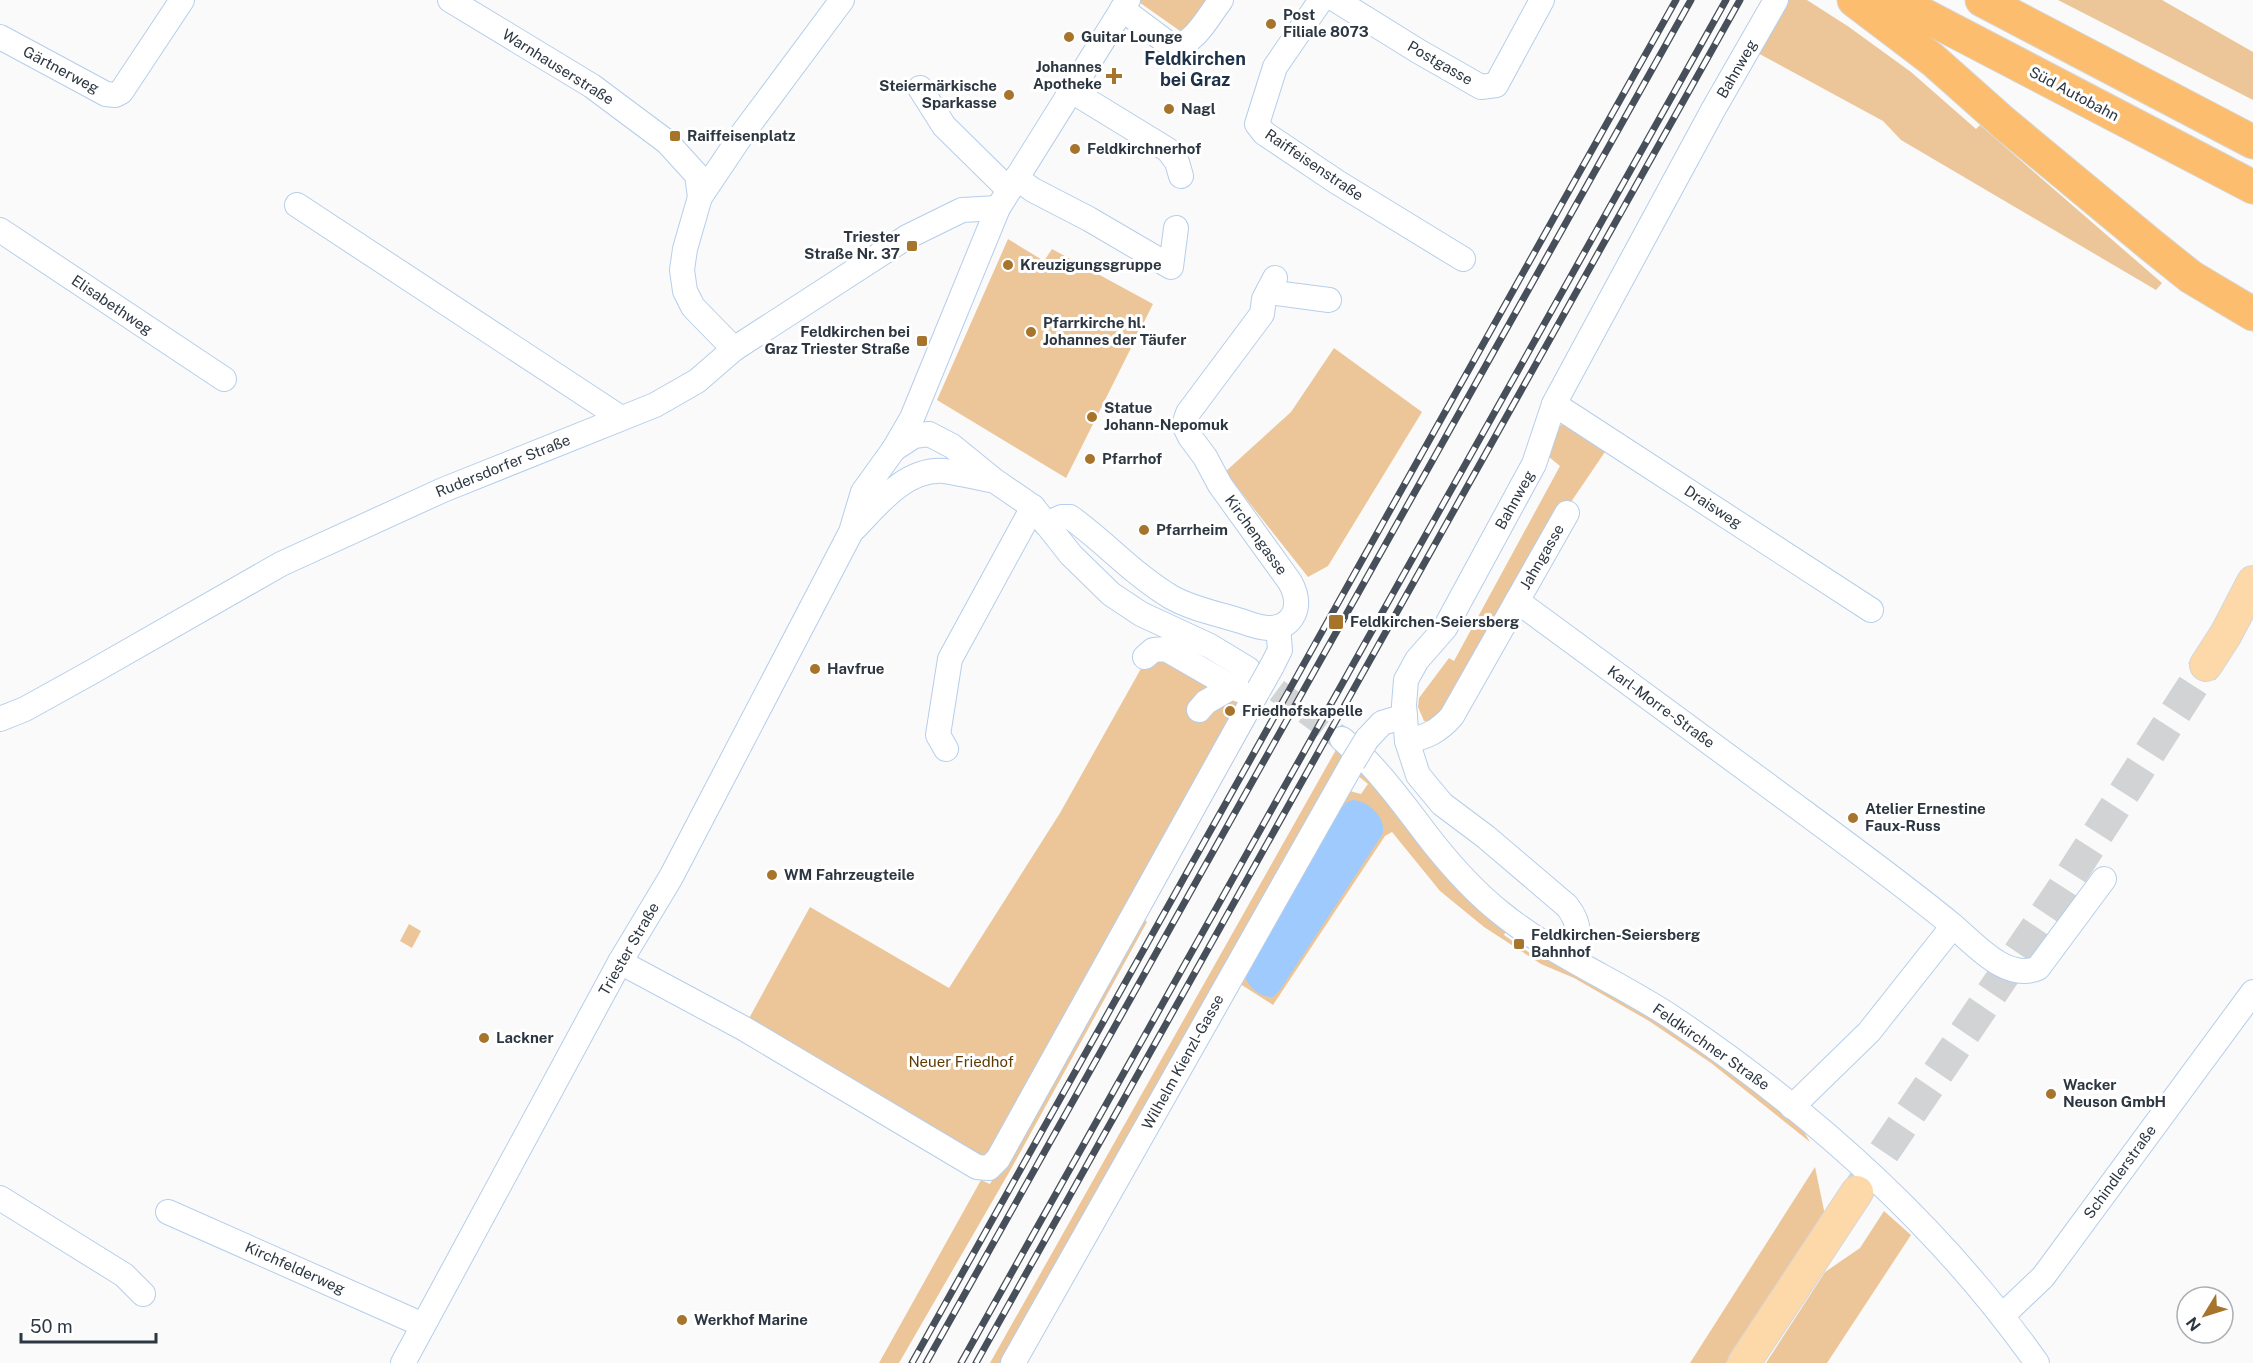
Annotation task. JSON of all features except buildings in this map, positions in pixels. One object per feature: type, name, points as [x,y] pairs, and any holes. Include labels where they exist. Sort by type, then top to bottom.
[{"type":"highway","points":[[1854,0],[1933,60],[2005,124],[2151,246],[2191,276],[2253,314]]},
{"type":"highway","name":"Süd Autobahn","points":[[1895,0],[2253,187]]},
{"type":"highway","points":[[1982,0],[2253,142]]},
{"type":"main road","points":[[2206,665],[2226,634],[2253,582]]},
{"type":"main road","points":[[1744,1363],[1857,1192]]},
{"type":"street","name":"Gärtnerweg","points":[[0,37],[106,94],[115,95],[121,92],[182,0]]},
{"type":"street","name":"Warnhauserstraße","points":[[450,0],[592,86],[667,142],[697,175],[700,197]]},
{"type":"street","points":[[734,349],[693,307],[685,291],[683,259],[700,197],[756,115],[842,0]]},
{"type":"street","points":[[851,532],[863,492],[913,427],[1007,192],[1125,4],[1173,47],[1181,46],[1191,40],[1221,0]]},
{"type":"street","name":"Raiffeisenstraße","points":[[1321,0],[1275,67],[1257,124],[1264,133],[1337,182],[1463,259]]},
{"type":"street","name":"Postgasse","points":[[1336,0],[1481,87],[1496,85],[1542,0]]},
{"type":"street","name":"Bahnweg","points":[[1572,959],[1579,931],[1574,915],[1556,895],[1442,804],[1418,775],[1407,741],[1404,692],[1410,670],[1445,628],[1529,475],[1554,404],[1713,110],[1776,0]]},
{"type":"street","points":[[920,88],[944,126],[1007,192],[1171,267],[1176,228]]},
{"type":"street","points":[[1070,90],[1168,150],[1177,162],[1181,176]]},
{"type":"street","name":"Rudersdorfer Straße","points":[[0,719],[25,709],[281,564],[443,490],[655,405],[697,381],[734,349],[907,237],[1007,192]]},
{"type":"street","points":[[297,205],[621,418]]},
{"type":"street","name":"Elisabethweg","points":[[0,230],[224,379]]},
{"type":"street","name":"Kirchengasse","points":[[1278,627],[1289,621],[1293,615],[1296,607],[1295,591],[1274,556],[1220,485],[1184,425],[1188,413],[1263,314],[1264,299],[1271,285],[1329,300]]},
{"type":"street","name":"Draisweg","points":[[1554,404],[1871,610]]},
{"type":"street","points":[[913,427],[920,474]]},
{"type":"street","points":[[913,427],[952,446],[1040,516],[1084,570],[1124,604],[1157,623],[1210,646],[1259,680]]},
{"type":"street","points":[[851,532],[889,493],[920,474],[942,471],[996,481]]},
{"type":"street","name":"Jahngasse","points":[[1517,601],[1568,513]]},
{"type":"street","points":[[620,962],[743,1028],[977,1167],[989,1168],[994,1165],[1259,680],[1280,650],[1278,627],[1258,627],[1174,599],[1134,571],[1070,517],[1040,516]]},
{"type":"street","points":[[946,749],[938,735],[950,659],[1040,516]]},
{"type":"street","name":"Triester Straße","points":[[404,1363],[620,962],[671,877],[851,532]]},
{"type":"street","points":[[1407,741],[1426,737],[1437,731],[1452,716],[1464,699],[1517,601]]},
{"type":"street","name":"Karl-Morre-Straße","points":[[1517,601],[1902,884],[2002,965],[2019,972],[2029,972],[2038,968],[2104,879]]},
{"type":"street","points":[[1145,657],[1153,650],[1166,649],[1232,687]]},
{"type":"street","points":[[1199,710],[1232,687],[1259,680]]},
{"type":"street","points":[[1356,749],[1382,723],[1405,716]]},
{"type":"street","name":"Feldkirchner Straße","points":[[1356,749],[1402,800],[1432,842],[1471,886],[1515,924],[1691,1030],[1792,1107],[1883,1188],[1967,1273],[2037,1363]]},
{"type":"street","name":"Wilhelm Kienzl-Gasse","points":[[1013,1363],[1356,749]]},
{"type":"street","points":[[1792,1107],[1869,1032],[1953,926]]},
{"type":"street","name":"Schindlerstraße","points":[[2002,1316],[2043,1277],[2251,1000]]},
{"type":"street","points":[[0,1198],[124,1275],[143,1294]]},
{"type":"street","name":"Kirchfelderweg","points":[[168,1212],[423,1324]]},
{"type":"green space","points":[[1136,0],[1208,0],[1183,33]]},
{"type":"green space","points":[[1783,0],[1807,0],[1911,72],[1976,129],[1980,125],[2162,283],[2156,290],[1901,140],[1883,121],[1754,51]]},
{"type":"green space","points":[[2058,0],[2162,0],[2253,52],[2253,100]]},
{"type":"green space","points":[[1008,239],[1044,261],[1052,249],[1153,304],[1066,478],[937,400]]},
{"type":"green space","points":[[1334,348],[1422,412],[1328,566],[1308,577],[1225,472],[1291,412]]},
{"type":"green space","points":[[1565,424],[1607,449],[1573,499],[1513,597],[1450,708],[1432,721],[1424,721],[1418,707],[1419,698],[1449,658],[1454,661],[1560,466],[1549,457],[1556,427]]},
{"type":"green space","name":"Neuer Friedhof","points":[[1138,649],[1160,655],[1241,701],[994,1157],[981,1160],[747,1022],[810,907],[949,988],[1060,813],[1143,665],[1133,658]]},
{"type":"green space","points":[[1252,720],[1256,721],[1145,920],[1147,922],[1011,1169],[899,1363],[879,1363],[981,1180],[990,1184],[1243,725]]},
{"type":"green space","points":[[1337,748],[1347,757],[1005,1363],[990,1363]]},
{"type":"green space","points":[[1360,768],[1507,929],[1504,935],[1537,958],[1542,952],[1630,1003],[1717,1061],[1803,1130],[1810,1142],[1711,1063],[1649,1021],[1574,978],[1541,964],[1484,927],[1440,891],[1392,832],[1385,836],[1273,1005],[1237,982],[1346,790],[1361,794],[1368,784],[1357,775]]},
{"type":"green space","points":[[409,924],[421,931],[412,948],[400,941]]},
{"type":"green space","points":[[1815,1167],[1825,1215],[1726,1363],[1690,1363]]},
{"type":"green space","points":[[1884,1211],[1911,1235],[1827,1363],[1766,1363],[1825,1272],[1860,1248]]},
{"type":"water","points":[[1352,800],[1364,803],[1375,812],[1382,823],[1382,835],[1280,990],[1273,997],[1264,996],[1251,987],[1245,973],[1335,814]]},
{"type":"tunnel","points":[[1857,1192],[2061,891],[2206,665]]},
{"type":"tunnel","points":[[1248,669],[1342,739]]},
{"type":"railway","points":[[912,1363],[1676,0]]},
{"type":"railway","points":[[926,1363],[1691,0]]},
{"type":"railway","points":[[961,1363],[1726,0]]},
{"type":"railway","points":[[976,1363],[1740,0]]},
{"type":"place","name":"Post Filiale 8073","points":[[1271,24]]},
{"type":"place","name":"Guitar Lounge","points":[[1069,37]]},
{"type":"place","name":"Johannes Apotheke","points":[[1114,76]]},
{"type":"place","name":"Steiermärkische Sparkasse","points":[[1009,95]]},
{"type":"place","name":"Nagl","points":[[1169,109]]},
{"type":"place","name":"Raiffeisenplatz","points":[[675,136]]},
{"type":"place","name":"Feldkirchnerhof","points":[[1075,149]]},
{"type":"place","name":"Triester Straße Nr. 37","points":[[912,246]]},
{"type":"place","name":"Kreuzigungsgruppe","points":[[1008,265]]},
{"type":"place","name":"Pfarrkirche hl. Johannes der Täufer","points":[[1031,332]]},
{"type":"place","name":"Feldkirchen bei Graz Triester Straße","points":[[922,341]]},
{"type":"place","name":"Statue Johann-Nepomuk","points":[[1092,417]]},
{"type":"place","name":"Pfarrhof","points":[[1090,459]]},
{"type":"place","name":"Pfarrheim","points":[[1144,530]]},
{"type":"place","name":"Feldkirchen-Seiersberg","points":[[1336,622]]},
{"type":"place","name":"Havfrue","points":[[815,669]]},
{"type":"place","name":"Friedhofskapelle","points":[[1230,711]]},
{"type":"place","name":"Atelier Ernestine Faux-Russ","points":[[1853,818]]},
{"type":"place","name":"WM Fahrzeugteile","points":[[772,875]]},
{"type":"place","name":"Feldkirchen-Seiersberg Bahnhof","points":[[1519,944]]},
{"type":"place","name":"Lackner","points":[[484,1038]]},
{"type":"place","name":"Wacker Neuson GmbH","points":[[2051,1094]]},
{"type":"place","name":"Werkhof Marine","points":[[682,1320]]},
{"type":"district","name":"Feldkirchen bei Graz","points":[[1195,69]]}]
